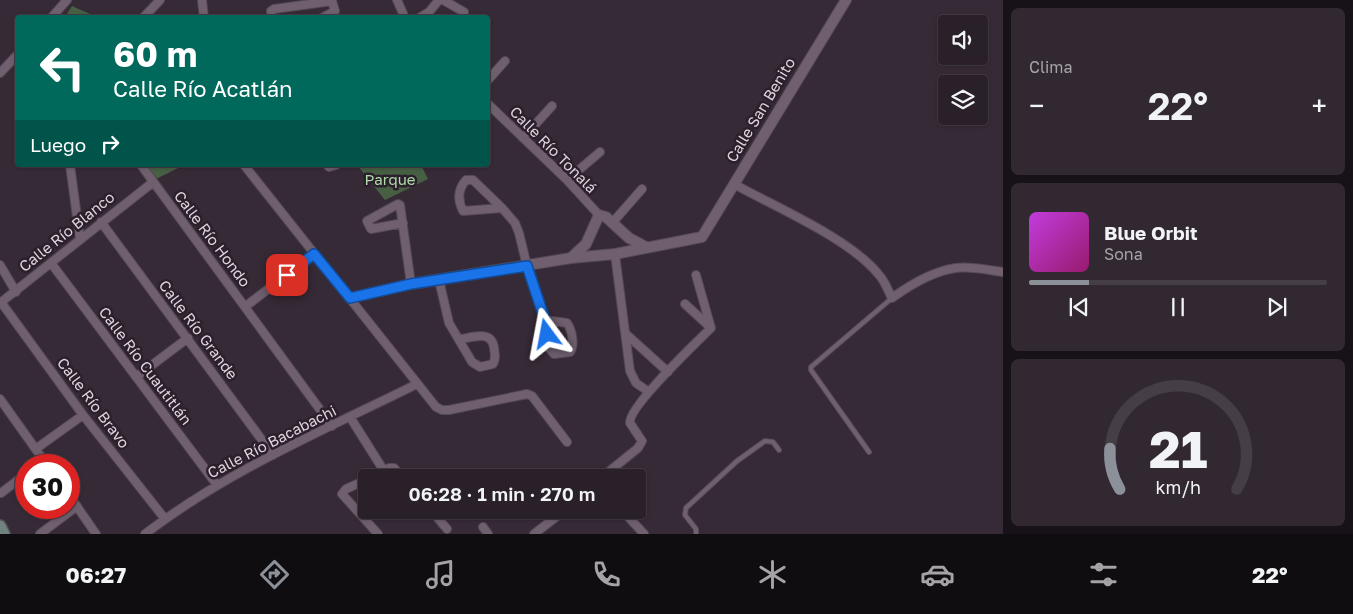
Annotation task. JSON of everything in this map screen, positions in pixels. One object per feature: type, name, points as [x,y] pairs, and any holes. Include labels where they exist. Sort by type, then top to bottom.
[{"type":"main road","points":[[0,526],[4,534]]},
{"type":"street","points":[[54,15],[68,0]]},
{"type":"street","points":[[146,15],[160,0]]},
{"type":"street","points":[[202,0],[204,15]]},
{"type":"street","points":[[397,0],[404,15]]},
{"type":"street","points":[[430,15],[439,0]]},
{"type":"street","points":[[443,0],[464,12]]},
{"type":"street","name":"Calle San Benito","points":[[646,246],[702,237],[846,0]]},
{"type":"street","points":[[272,14],[332,1],[335,11],[328,15]]},
{"type":"street","points":[[2,67],[15,56]]},
{"type":"street","points":[[490,78],[505,61]]},
{"type":"street","name":"Calle Río Tonalá","points":[[490,106],[567,180],[599,215]]},
{"type":"street","points":[[523,138],[552,106]]},
{"type":"street","points":[[567,180],[600,152]]},
{"type":"street","points":[[70,167],[80,239]]},
{"type":"street","name":"Calle Río Hondo","points":[[142,167],[152,183],[246,306],[332,426]]},
{"type":"street","points":[[245,167],[436,407],[442,410],[449,410],[528,394],[532,396],[567,442]]},
{"type":"street","points":[[251,167],[251,175]]},
{"type":"street","points":[[502,208],[463,211],[459,193],[460,187],[466,180],[473,180],[502,208],[514,223],[520,233],[527,266],[545,320],[551,352],[554,354],[570,352],[573,346],[568,323],[545,320]]},
{"type":"street","name":"Calle Río Blanco","points":[[1,303],[100,222],[152,183]]},
{"type":"street","points":[[734,184],[843,243],[862,256],[880,276],[892,298],[940,271],[957,268],[1001,273]]},
{"type":"street","points":[[613,222],[642,190]]},
{"type":"street","points":[[403,223],[371,229],[367,221],[399,204],[403,223],[411,284]]},
{"type":"street","points":[[571,258],[586,244],[599,215],[613,222],[629,238],[646,246]]},
{"type":"street","name":"Calle Río Grande","points":[[100,222],[273,454]]},
{"type":"street","points":[[626,251],[629,238]]},
{"type":"street","points":[[586,244],[594,257]]},
{"type":"street","points":[[350,298],[411,284],[571,258],[616,254],[646,246]]},
{"type":"street","points":[[246,306],[314,254]]},
{"type":"street","points":[[616,254],[633,378],[649,392]]},
{"type":"street","name":"Calle Río Cuautitlán","points":[[51,263],[217,485]]},
{"type":"street","points":[[0,265],[16,292]]},
{"type":"street","points":[[696,275],[711,328]]},
{"type":"street","points":[[439,280],[449,323],[476,365],[490,366],[493,364],[495,361],[493,342],[490,337],[461,339]]},
{"type":"street","name":"Calle Río Bravo","points":[[1,303],[83,415],[165,518]]},
{"type":"street","points":[[685,304],[711,328]]},
{"type":"street","points":[[612,469],[638,448],[642,441],[630,419],[649,392],[711,328]]},
{"type":"street","points":[[626,334],[668,372]]},
{"type":"street","points":[[136,376],[188,338]]},
{"type":"street","name":"Calle Río Bacabachi","points":[[145,534],[165,518],[217,485],[273,454],[417,384]]},
{"type":"street","points":[[0,399],[37,448],[39,454]]},
{"type":"street","points":[[37,448],[83,415]]},
{"type":"street","points":[[350,417],[383,469]]},
{"type":"street","points":[[1,493],[15,482]]},
{"type":"street","points":[[358,484],[346,489],[342,494],[358,512]]},
{"type":"street","points":[[80,510],[96,534]]},
{"type":"street","points":[[40,534],[60,519]]},
{"type":"street","points":[[364,519],[378,534]]},
{"type":"street","points":[[438,519],[446,529]]},
{"type":"street","points":[[534,534],[553,519]]},
{"type":"street","points":[[629,519],[639,532]]},
{"type":"street","points":[[483,527],[488,534]]},
{"type":"lane","points":[[869,452],[811,370],[811,367],[892,298]]},
{"type":"lane","points":[[696,534],[696,529],[685,515],[686,508],[737,461],[765,441],[773,442],[779,450]]},
{"type":"green space","points":[[72,6],[92,15],[66,15]]},
{"type":"green space","points":[[146,167],[180,167],[154,180],[146,172]]},
{"type":"green space","name":"Parque","points":[[359,167],[422,167],[428,179],[385,200]]},
{"type":"route","points":[[287,275],[314,254],[350,298],[411,284],[527,266],[545,320],[547,334]]}]
